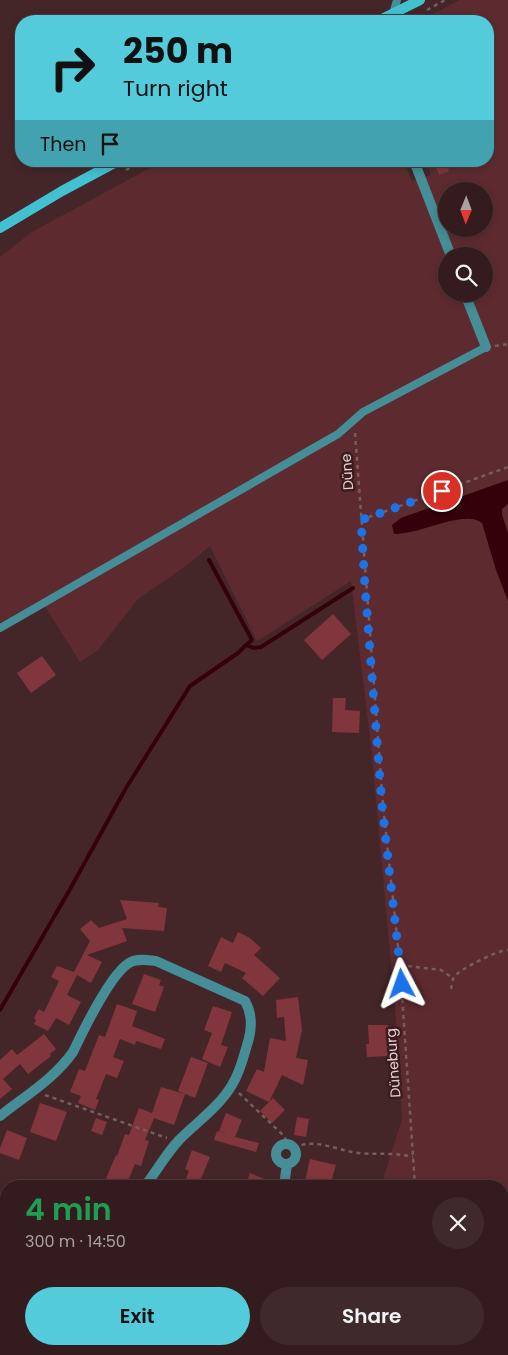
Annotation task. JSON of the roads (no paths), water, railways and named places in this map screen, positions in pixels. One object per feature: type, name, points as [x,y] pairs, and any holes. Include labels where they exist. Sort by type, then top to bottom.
[{"type":"street","points":[[393,14],[420,0]]},
{"type":"street","points":[[0,228],[62,190],[106,167]]},
{"type":"street","points":[[416,167],[447,247]]},
{"type":"street","points":[[468,302],[486,347]]},
{"type":"street","points":[[0,1116],[56,1074],[73,1052],[111,983],[121,970],[131,961],[144,959],[156,961],[244,1001],[250,1010],[251,1018],[249,1041],[241,1068],[232,1086],[217,1105],[178,1142],[150,1180]]},
{"type":"street","points":[[279,1146],[290,1146],[296,1155],[293,1161],[287,1164],[280,1163],[275,1155],[279,1146]]},
{"type":"street","points":[[285,1180],[287,1164]]},
{"type":"lane","points":[[393,14],[397,0]]},
{"type":"lane","points":[[0,628],[338,434],[363,412],[486,347]]},
{"type":"waterway","points":[[209,560],[252,640],[246,645]]},
{"type":"waterway","points":[[0,1010],[126,788],[190,686],[238,653],[246,645],[254,648],[261,647],[353,588]]}]
